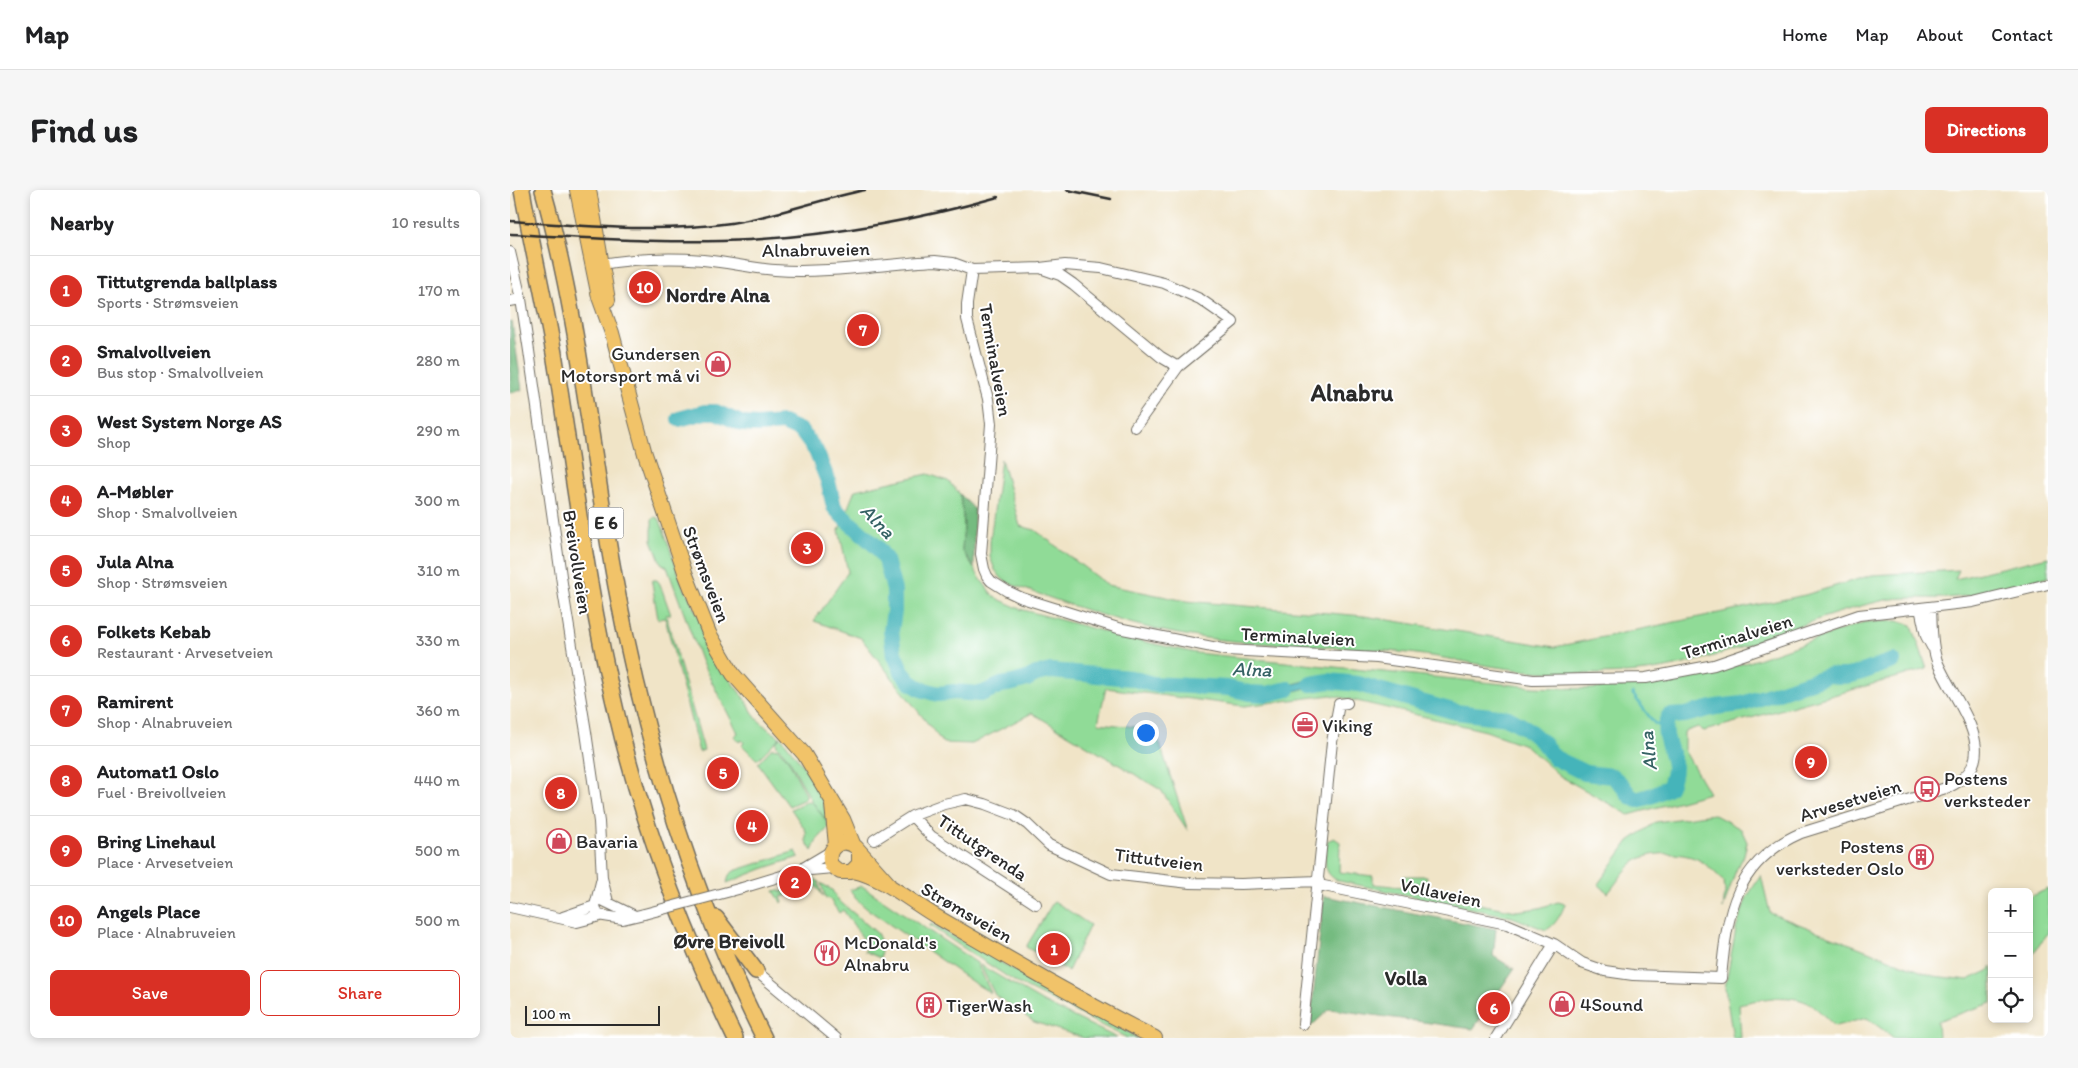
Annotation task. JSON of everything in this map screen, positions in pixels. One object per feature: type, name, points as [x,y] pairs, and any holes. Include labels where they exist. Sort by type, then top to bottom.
[{"type":"highway","points":[[514,190],[528,221]]},
{"type":"highway","name":"E 6","points":[[522,190],[549,325],[591,591],[616,714],[638,791],[668,880],[696,952],[735,1038]]},
{"type":"highway","name":"E 6","points":[[543,190],[568,286]]},
{"type":"highway","name":"E 6","points":[[552,190],[615,584],[634,674],[662,782],[702,901],[737,982],[764,1038]]},
{"type":"highway","points":[[702,901],[756,970]]},
{"type":"main road","name":"Strømsveien","points":[[577,190],[597,264]]},
{"type":"main road","name":"Strømsveien","points":[[589,190],[599,297],[611,330],[658,496],[709,633],[733,674],[796,744],[817,773],[843,818],[856,849],[892,888]]},
{"type":"main road","name":"Strømsveien","points":[[831,799],[833,849]]},
{"type":"main road","points":[[843,842],[856,849],[859,864],[853,871],[844,873],[834,868],[830,862],[833,849],[843,842]]},
{"type":"main road","name":"Strømsveien","points":[[853,871],[869,876],[892,888],[918,906],[1018,964],[1155,1038]]},
{"type":"street","name":"Breivollveien","points":[[510,252],[521,299],[594,783],[600,830],[602,878],[596,904]]},
{"type":"street","name":"Alnabruveien","points":[[597,264],[682,259],[798,271],[938,262],[953,263],[972,270],[1040,268],[1065,265],[1101,268],[1164,283],[1200,299],[1233,322],[1178,367],[1135,427]]},
{"type":"street","name":"Alnabruveien","points":[[1040,268],[1060,276],[1073,284],[1161,356],[1178,367]]},
{"type":"street","name":"Terminalveien","points":[[972,270],[967,304],[967,319],[986,390],[991,424],[981,554],[984,569],[991,581],[1022,598],[1118,628],[1227,650],[1377,658],[1533,680],[1646,678],[1714,665],[1859,615],[1990,599],[2048,584]]},
{"type":"street","points":[[510,301],[521,299]]},
{"type":"street","name":"Arvesetveien","points":[[1554,944],[1582,963],[1605,971],[1633,975],[1721,978],[1726,929],[1733,902],[1749,872],[1773,848],[1801,833],[1941,791],[1965,777],[1970,770],[1975,752],[1974,732],[1944,674],[1934,648],[1926,636],[1926,608]]},
{"type":"street","points":[[1303,1024],[1332,742],[1338,704],[1348,703]]},
{"type":"street","name":"Tittutveien","points":[[874,840],[912,816],[944,804],[966,799],[1014,815],[1049,844],[1112,874],[1190,883],[1319,883]]},
{"type":"street","name":"Tittutgrenda","points":[[912,816],[931,836],[1036,904]]},
{"type":"street","points":[[798,871],[833,849]]},
{"type":"street","points":[[596,904],[595,911],[602,916],[622,920],[798,871],[834,868]]},
{"type":"street","name":"Breivollveien","points":[[602,878],[607,890],[609,903]]},
{"type":"street","name":"Vollaveien","points":[[1319,883],[1507,924],[1554,944]]},
{"type":"street","points":[[563,918],[602,900],[639,915]]},
{"type":"street","points":[[510,907],[577,922],[609,913],[609,903]]},
{"type":"street","points":[[1496,1038],[1554,944]]},
{"type":"street","points":[[756,970],[836,1038]]},
{"type":"green space","points":[[510,322],[512,322],[522,390],[510,393]]},
{"type":"green space","points":[[1001,459],[1020,526],[1035,530],[1107,585],[1186,601],[1364,616],[1555,647],[1805,595],[1872,575],[1959,570],[1955,579],[2048,557],[2048,577],[2025,585],[1983,594],[1944,598],[1889,599],[1822,618],[1707,658],[1677,666],[1631,673],[1583,674],[1535,671],[1409,653],[1218,640],[1168,632],[1123,621],[1079,608],[1013,585],[1002,579],[995,570],[990,557],[990,541]]},
{"type":"green space","points":[[928,474],[948,481],[960,494],[964,524],[962,550],[994,597],[1020,609],[1132,639],[1196,653],[1533,687],[1589,689],[1649,684],[1689,677],[1749,662],[1865,622],[1898,621],[1912,625],[1927,669],[1704,731],[1698,727],[1684,732],[1684,750],[1709,793],[1629,815],[1560,776],[1525,745],[1486,731],[1331,695],[1244,706],[1106,688],[1098,723],[1155,729],[1188,831],[1161,790],[1032,713],[972,744],[943,743],[861,638],[814,621],[848,572],[839,530],[855,490]]},
{"type":"green space","points":[[960,494],[974,509],[974,568],[962,550],[964,524]]},
{"type":"green space","points":[[656,517],[660,520],[682,583],[733,684],[756,718],[780,737],[758,759],[742,745],[744,743],[742,740],[739,742],[734,736],[738,733],[702,663],[667,567],[661,563],[652,540],[652,519]]},
{"type":"green space","points":[[653,580],[657,580],[660,584],[671,615],[666,615],[704,750],[699,752],[665,618],[658,619]]},
{"type":"green space","points":[[781,737],[810,776],[822,799],[825,810],[827,821],[813,803],[827,822],[828,828],[817,840],[812,851],[806,841],[806,831],[791,809],[807,801],[812,802],[789,759],[777,746],[776,742]]},
{"type":"green space","points":[[772,748],[778,749],[788,759],[806,795],[805,799],[789,806],[758,763]]},
{"type":"green space","points":[[1713,814],[1741,829],[1747,842],[1744,856],[1736,870],[1723,909],[1724,881],[1697,859],[1682,855],[1649,855],[1636,861],[1608,893],[1598,884],[1629,841],[1656,822]]},
{"type":"green space","points":[[1334,838],[1340,842],[1339,872],[1373,876],[1373,884],[1403,887],[1404,876],[1427,876],[1426,884],[1415,883],[1413,892],[1517,911],[1539,908],[1558,902],[1565,904],[1558,919],[1546,930],[1512,917],[1339,881],[1329,874],[1326,865],[1327,841]]},
{"type":"green space","points":[[796,851],[799,857],[727,883],[729,875],[734,871]]},
{"type":"green space","points":[[1761,875],[1770,913],[1933,976],[1968,980],[1988,971],[1988,1004],[1937,1021],[1938,1038],[1894,1038],[1867,1018],[1835,1026],[1812,1005],[1803,1001],[1785,998],[1766,999],[1739,1004],[1741,1038],[1733,1038],[1725,988],[1736,929],[1747,897]]},
{"type":"green space","points":[[815,879],[819,882],[823,896],[816,886],[781,897],[782,903],[774,891],[779,890],[780,892]]},
{"type":"green space","points":[[821,883],[832,890],[838,900],[877,933],[882,944],[880,958],[864,951],[869,947],[843,910],[839,913],[829,898],[826,899]]},
{"type":"green space","points":[[862,886],[977,963],[991,993],[866,908],[855,898],[850,890]]},
{"type":"green space","points":[[2048,889],[2048,933],[2033,954],[2033,933],[2033,895]]},
{"type":"green space","points":[[1324,896],[1496,929],[1493,956],[1514,969],[1473,1029],[1330,1009],[1310,1027]]},
{"type":"green space","points":[[1054,901],[1090,925],[1068,971],[1026,947]]},
{"type":"green space","points":[[931,924],[1138,1038],[1127,1038],[1017,983],[930,926]]},
{"type":"green space","points":[[980,965],[1043,1002],[1117,1038],[1084,1038],[1034,1022],[995,995]]},
{"type":"water","name":"Alna","points":[[1334,677],[1333,685],[1306,688],[1268,698],[1267,691],[1305,681]]},
{"type":"waterway","name":"Alna","points":[[679,419],[705,412],[716,412],[743,424],[783,423],[801,431],[816,451],[828,481],[834,507],[877,547],[886,560],[894,590],[894,611],[891,631],[894,653],[902,672],[910,682],[921,689],[938,694],[954,692],[981,694],[1001,685],[1051,671],[1131,678],[1152,684],[1228,688],[1250,693],[1267,694],[1288,689]]},
{"type":"waterway","name":"Alna","points":[[1311,684],[1329,681],[1358,684],[1456,712],[1508,718],[1526,728],[1542,742],[1555,758],[1585,773],[1612,776],[1630,796],[1637,800],[1669,787],[1671,782],[1674,767],[1665,728],[1669,716],[1685,715],[1716,707],[1742,704],[1830,675],[1846,676],[1893,661]]},
{"type":"waterway","points":[[1632,693],[1654,723],[1665,728]]},
{"type":"railway","points":[[510,221],[621,228],[704,226],[748,220],[865,190]]},
{"type":"railway","points":[[1067,190],[1111,199]]},
{"type":"railway","points":[[510,234],[659,241],[781,238],[875,225],[937,213],[998,197]]},
{"type":"place","name":"Angels Place","points":[[645,287]]},
{"type":"place","name":"Ramirent","points":[[863,330]]},
{"type":"place","name":"Gundersen Motorsport må vi","points":[[718,364]]},
{"type":"place","name":"West System Norge AS","points":[[807,548]]},
{"type":"place","name":"Viking","points":[[1305,725]]},
{"type":"place","name":"Bring Linehaul","points":[[1811,762]]},
{"type":"place","name":"Jula Alna","points":[[723,773]]},
{"type":"place","name":"Postens verksteder","points":[[1927,789]]},
{"type":"place","name":"Automat1 Oslo","points":[[561,793]]},
{"type":"place","name":"A-Møbler","points":[[752,826]]},
{"type":"place","name":"Bavaria","points":[[559,841]]},
{"type":"place","name":"Postens verksteder Oslo","points":[[1921,857]]},
{"type":"place","name":"Smalvollveien","points":[[795,882]]},
{"type":"place","name":"Tittutgrenda ballplass","points":[[1054,949]]},
{"type":"place","name":"McDonald's Alnabru","points":[[827,953]]},
{"type":"place","name":"4Sound","points":[[1562,1004]]},
{"type":"place","name":"TigerWash","points":[[929,1005]]},
{"type":"place","name":"Folkets Kebab","points":[[1494,1008]]},
{"type":"district","name":"Nordre Alna","points":[[718,295]]},
{"type":"district","name":"Alnabru","points":[[1352,393]]},
{"type":"district","name":"Øvre Breivoll","points":[[729,941]]},
{"type":"district","name":"Volla","points":[[1406,978]]}]
